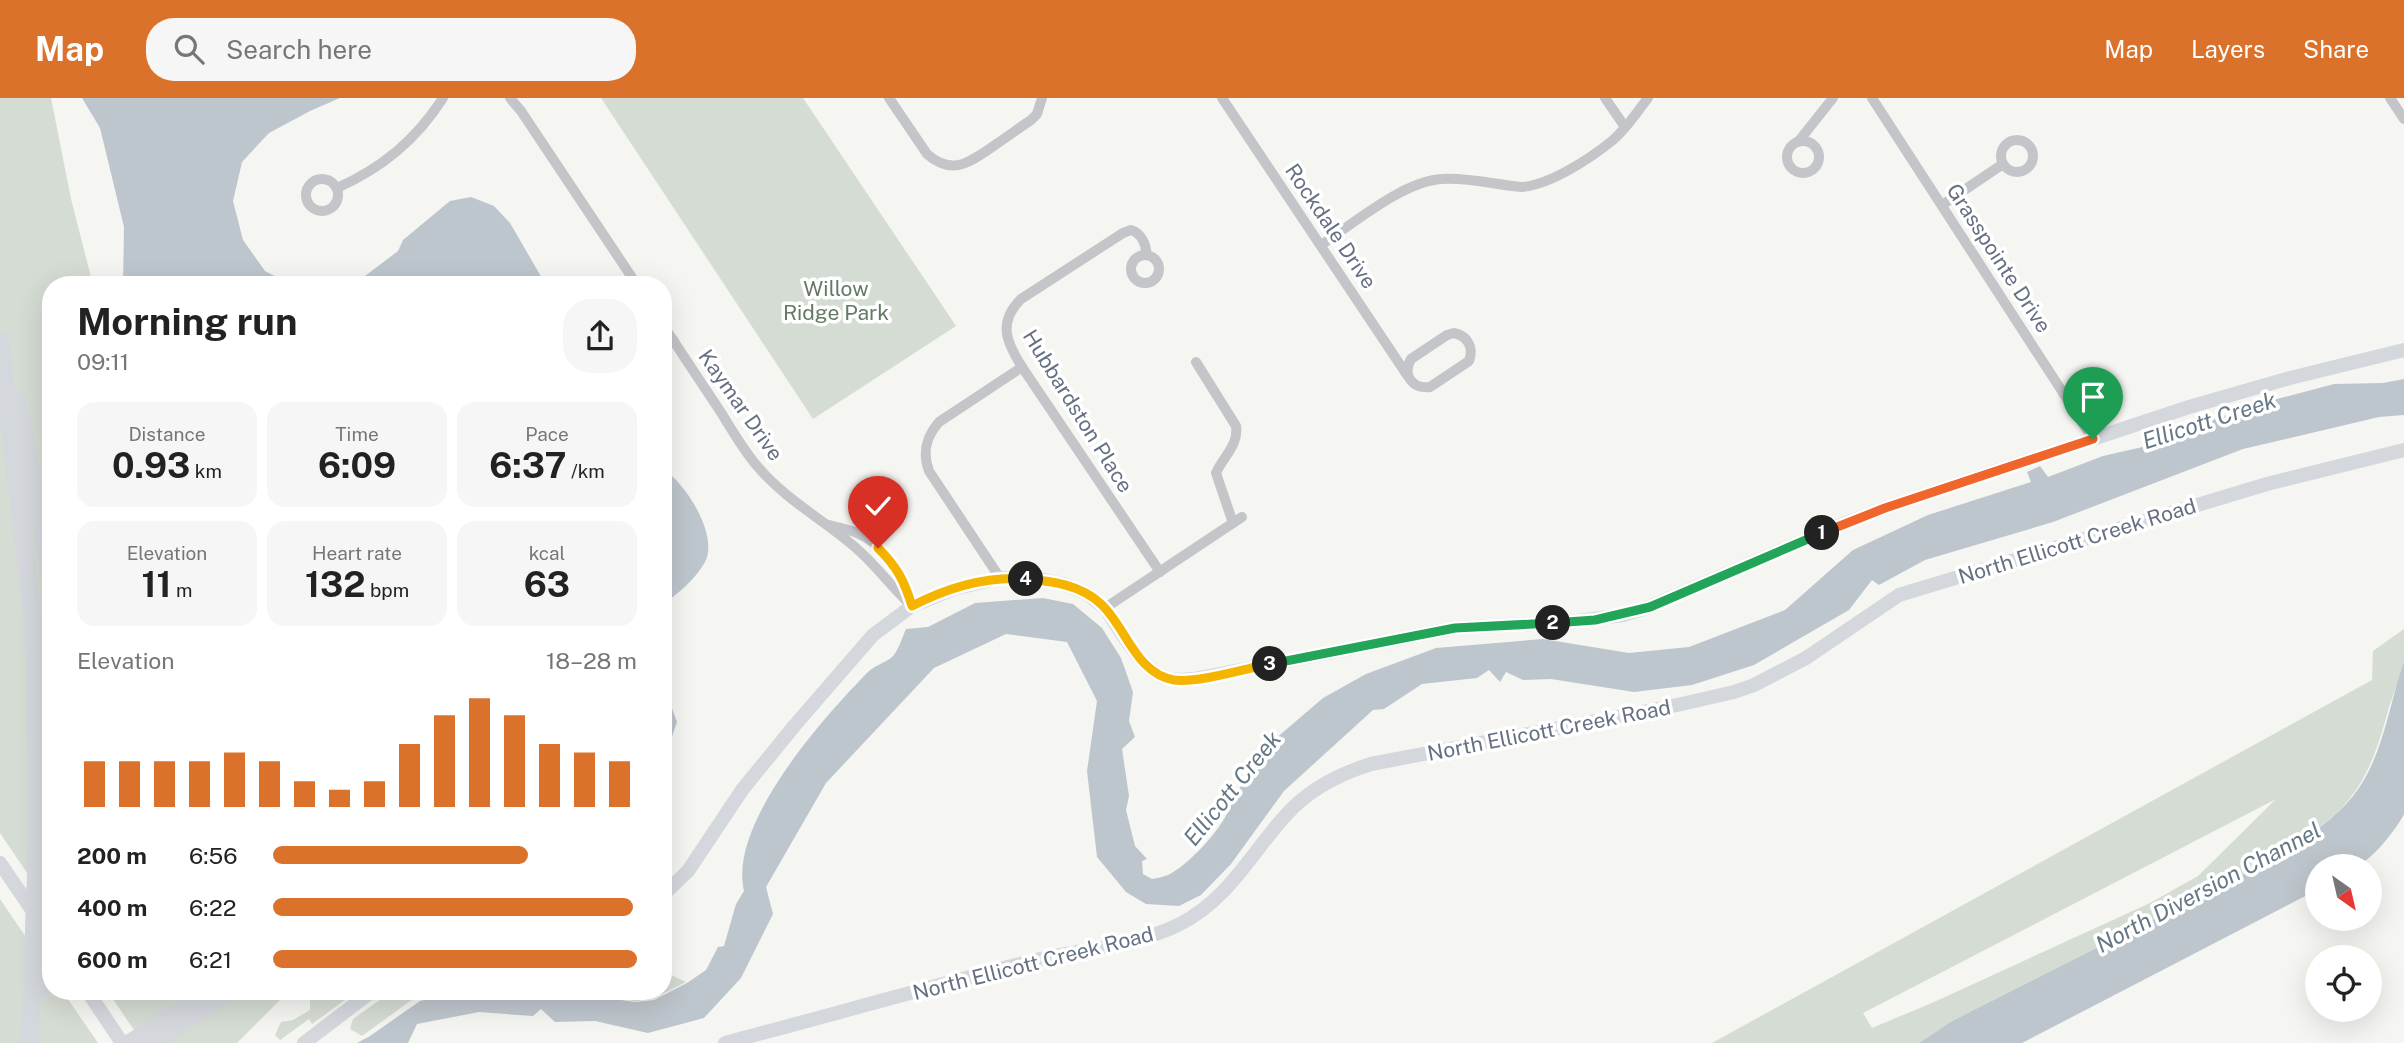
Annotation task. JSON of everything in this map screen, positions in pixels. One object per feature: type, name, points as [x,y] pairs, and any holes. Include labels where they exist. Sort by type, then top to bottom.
[{"type":"highway","points":[[0,342],[23,427],[42,533]]},
{"type":"highway","points":[[0,342],[33,621],[39,966],[30,1039]]},
{"type":"highway","points":[[39,966],[42,958]]},
{"type":"highway","points":[[130,1043],[195,1000]]},
{"type":"highway","points":[[152,1043],[218,1000]]},
{"type":"street","points":[[337,188],[367,174],[402,149],[443,98]]},
{"type":"street","points":[[510,98],[631,276]]},
{"type":"street","points":[[889,98],[927,154],[933,160],[951,166],[971,161],[1031,120],[1037,114],[1042,98]]},
{"type":"street","name":"Rockdale Drive","points":[[1222,98],[1408,376]]},
{"type":"street","points":[[1605,98],[1625,127]]},
{"type":"street","points":[[1321,245],[1418,183],[1446,179],[1522,187],[1548,181],[1613,140],[1648,98]]},
{"type":"street","points":[[1798,142],[1833,98]]},
{"type":"street","name":"Grasspointe Drive","points":[[1872,98],[2093,439]]},
{"type":"street","points":[[2390,98],[2404,119]]},
{"type":"street","points":[[1942,205],[2003,164]]},
{"type":"street","name":"Hubbardston Place","points":[[1146,255],[1147,248],[1138,233],[1128,230],[1021,299],[1009,316],[1006,336],[1022,367],[1160,572]]},
{"type":"street","points":[[1447,335],[1460,335],[1469,343],[1469,361],[1430,387],[1414,385],[1408,376],[1410,359],[1447,335]]},
{"type":"street","name":"Kaymar Drive","points":[[672,338],[756,464],[788,497],[828,525],[873,564],[894,590],[912,606]]},
{"type":"street","points":[[672,886],[688,871],[742,790],[873,635],[912,606],[953,589],[1000,578],[1044,580],[1086,593],[1105,608],[1151,670],[1162,677],[1175,680],[1194,679],[1455,628],[1595,620],[1650,607],[1833,528],[2093,439],[2290,377],[2404,350]]},
{"type":"street","points":[[1196,362],[1236,426],[1238,435],[1235,443],[1216,473],[1233,523]]},
{"type":"street","points":[[1000,578],[929,471],[925,448],[932,430],[939,422],[1022,367]]},
{"type":"street","name":"North Ellicott Creek Road","points":[[724,1043],[977,975],[1151,936],[1181,923],[1208,907],[1235,880],[1301,800],[1332,778],[1351,770],[1734,692],[1754,685],[1806,658],[1899,595],[2267,484],[2404,450]]},
{"type":"street","points":[[1105,608],[1242,517]]},
{"type":"street","name":"Kaymar Drive","points":[[828,525],[857,533],[878,548],[905,581],[912,606]]},
{"type":"street","points":[[0,863],[42,923]]},
{"type":"street","points":[[93,1000],[122,1043]]},
{"type":"street","points":[[304,1043],[360,1000]]},
{"type":"green space","points":[[0,98],[51,98],[71,199],[91,276],[42,276],[42,895],[0,833]]},
{"type":"green space","name":"Willow Ridge Park","points":[[601,98],[803,98],[956,326],[813,419]]},
{"type":"green space","points":[[2404,629],[2403,667],[2381,736],[2362,780],[2337,813],[2265,863],[1952,1021],[1919,1043],[1712,1043],[2372,680],[2373,651]],"holes":[[[2276,799],[2198,876],[2150,903],[1872,1028],[1863,1013]]]},
{"type":"green space","points":[[0,899],[42,961],[42,1000],[68,1000],[98,1043],[0,1043]]},
{"type":"green space","points":[[672,975],[686,982],[672,989]]},
{"type":"green space","points":[[113,1000],[280,1000],[237,1043],[143,1043]]},
{"type":"green space","points":[[310,1000],[345,1000],[312,1024],[309,1019],[280,1040],[275,1035],[281,1022],[293,1020],[310,1010]]},
{"type":"green space","points":[[380,1000],[412,1000],[362,1036],[350,1029],[353,1019]]},
{"type":"shaded area","points":[[82,98],[340,98],[269,133],[242,162],[233,201],[243,240],[265,271],[275,276],[123,276],[124,227],[100,128]]},
{"type":"shaded area","points":[[471,197],[494,206],[510,223],[541,276],[365,276],[398,251],[403,240],[450,201]]},
{"type":"shaded area","name":"Ellicott Creek","points":[[2404,379],[2404,415],[2379,417],[2243,449],[2053,522],[1925,560],[1879,585],[1872,580],[1849,610],[1754,665],[1692,685],[1634,692],[1551,679],[1523,680],[1506,672],[1500,682],[1489,670],[1477,678],[1422,684],[1384,709],[1373,710],[1284,791],[1231,864],[1201,895],[1179,906],[1146,904],[1126,892],[1097,857],[1087,771],[1097,701],[1067,642],[1006,634],[934,668],[826,783],[766,887],[773,914],[741,978],[704,1018],[648,1033],[595,1021],[555,1022],[541,1009],[533,1016],[479,1012],[417,1024],[408,1043],[357,1043],[424,1000],[672,1000],[672,991],[706,970],[718,947],[724,946],[736,904],[744,891],[743,864],[750,835],[764,804],[805,744],[868,672],[891,658],[906,629],[928,627],[975,603],[1043,598],[1073,604],[1102,628],[1121,658],[1133,692],[1129,721],[1135,737],[1122,749],[1129,796],[1126,810],[1135,846],[1147,859],[1142,861],[1143,874],[1152,879],[1166,876],[1176,870],[1207,842],[1224,819],[1231,800],[1274,740],[1323,698],[1366,674],[1436,648],[1543,639],[1629,653],[1689,647],[1785,610],[1853,550],[1928,515],[2031,482],[2027,472],[2040,466],[2048,477],[2103,456],[2169,441],[2202,423],[2277,399],[2334,384],[2383,383]]},
{"type":"shaded area","points":[[672,476],[698,511],[708,538],[705,562],[672,597]]},
{"type":"shaded area","points":[[2404,661],[2404,814],[2373,854],[2305,854],[2305,896],[2022,1043],[1919,1043],[1952,1021],[2265,863],[2326,823],[2353,796],[2363,781],[2372,765]]},
{"type":"shaded area","points":[[672,708],[677,722],[672,737]]},
{"type":"route","points":[[878,548],[905,581],[912,606],[953,589],[1000,578],[1044,580],[1063,584],[1086,593],[1099,602],[1151,670],[1162,677],[1175,680],[1194,679],[1455,628],[1570,622],[1623,615],[1650,607],[1885,508],[2093,439]]},
{"type":"water label","name":"North Diversion Channel","points":[[2208,887]]}]
